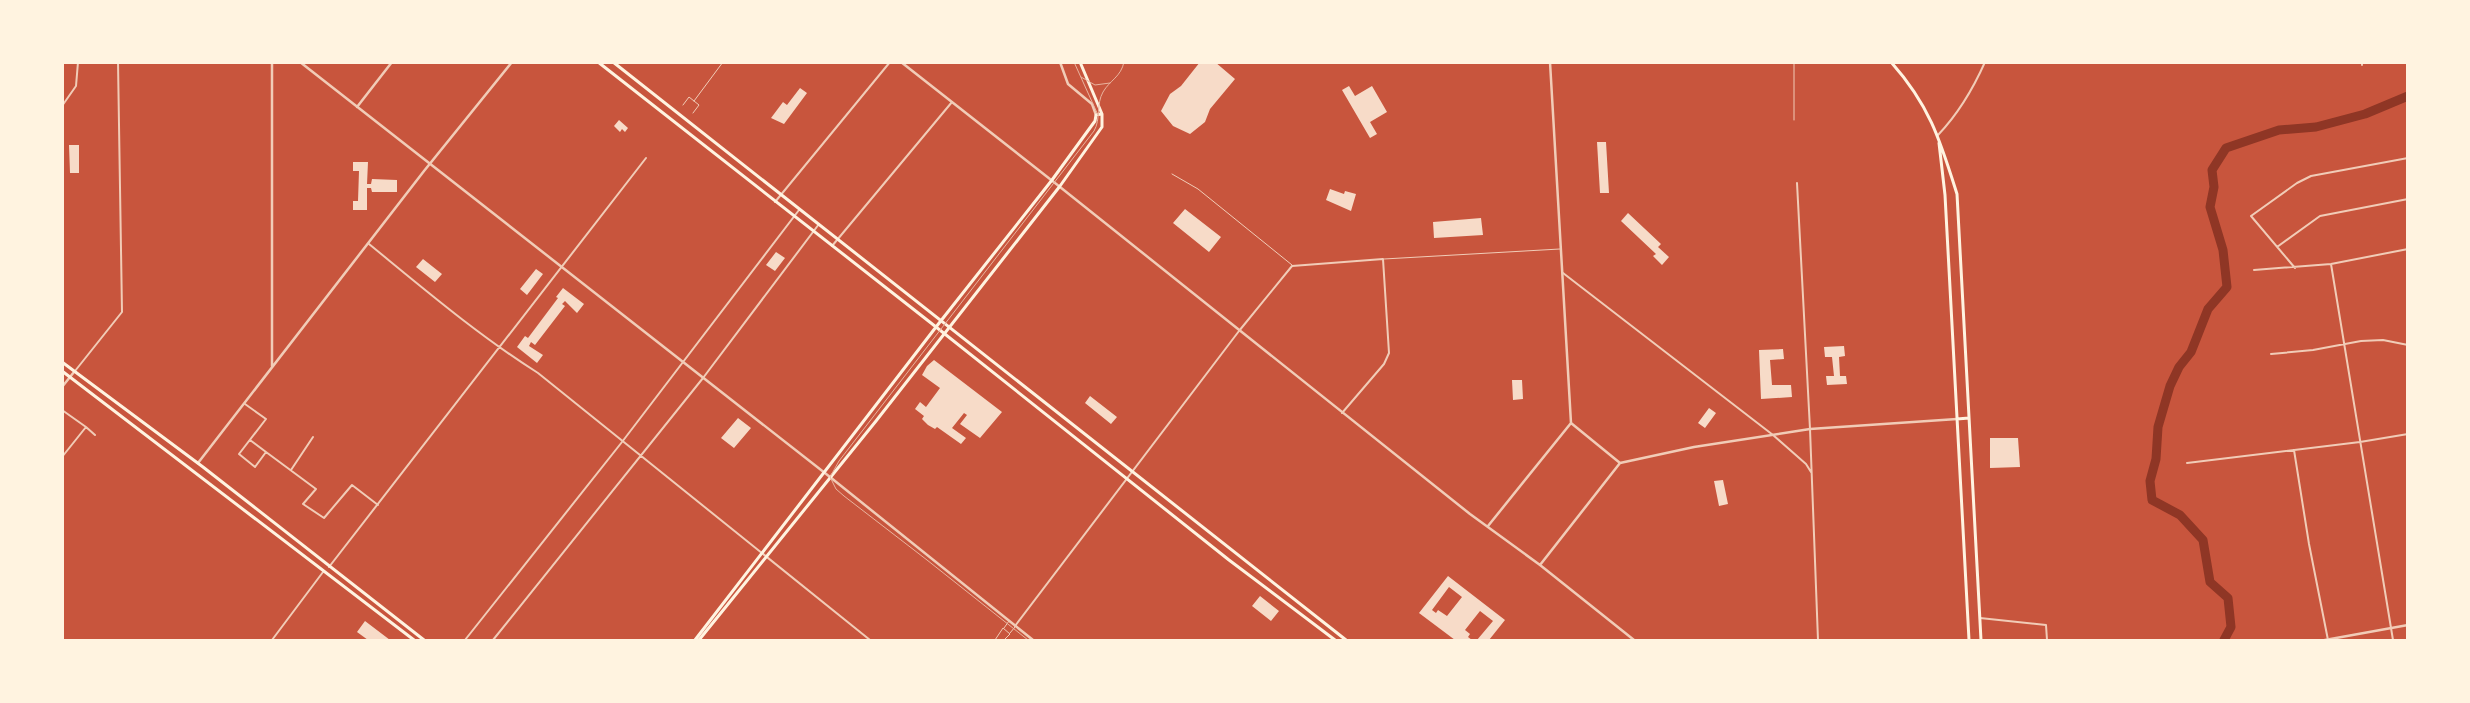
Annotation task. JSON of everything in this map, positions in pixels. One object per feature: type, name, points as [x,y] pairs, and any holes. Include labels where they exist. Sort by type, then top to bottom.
[{"type":"main road","points":[[598,62],[944,333],[1127,480],[1335,640]]},
{"type":"main road","points":[[613,62],[1346,640]]},
{"type":"main road","points":[[695,640],[830,477],[950,326],[1060,186],[1102,127],[1102,114],[1080,62]]},
{"type":"main road","points":[[1891,62],[1907,81],[1938,134],[1957,194],[1981,640]]},
{"type":"main road","points":[[699,640],[941,320],[1052,180],[1095,121],[1096,115],[1102,114]]},
{"type":"main road","points":[[1938,134],[1945,195],[1969,640]]},
{"type":"main road","points":[[62,362],[198,463],[424,640]]},
{"type":"main road","points":[[62,371],[414,640]]},
{"type":"main road","points":[[1957,419],[1969,418]]},
{"type":"main road","points":[[192,470],[198,463]]},
{"type":"street","points":[[62,106],[76,86],[78,62]]},
{"type":"street","points":[[62,387],[122,312],[118,62]]},
{"type":"street","points":[[272,62],[272,368]]},
{"type":"street","points":[[300,62],[830,477],[1033,640]]},
{"type":"street","points":[[357,107],[392,62]]},
{"type":"street","points":[[198,463],[512,62]]},
{"type":"street","points":[[694,101],[723,62]]},
{"type":"street","points":[[775,202],[890,62]]},
{"type":"street","points":[[900,62],[1060,186],[1467,512],[1540,565],[1634,640]]},
{"type":"street","points":[[1060,62],[1068,84],[1092,104],[1096,115]]},
{"type":"street","points":[[1488,526],[1571,423],[1550,62]]},
{"type":"street","points":[[1794,62],[1794,120]]},
{"type":"street","points":[[1938,134],[1954,118],[1973,88],[1985,62]]},
{"type":"street","points":[[682,105],[689,97],[699,105],[692,113]]},
{"type":"street","points":[[832,246],[952,102]]},
{"type":"street","points":[[329,567],[646,158]]},
{"type":"street","points":[[2295,268],[2251,216],[2297,182],[2311,176],[2408,158]]},
{"type":"street","points":[[1172,174],[1198,189],[1292,266],[1561,249]]},
{"type":"street","points":[[1797,183],[1810,429],[1818,640]]},
{"type":"street","points":[[2277,247],[2320,216],[2408,199]]},
{"type":"street","points":[[465,640],[622,442],[800,208]]},
{"type":"street","points":[[493,640],[641,457],[819,224]]},
{"type":"street","points":[[369,244],[444,306],[499,348],[538,373],[870,640]]},
{"type":"street","points":[[2254,270],[2331,264],[2408,249]]},
{"type":"street","points":[[1342,413],[1384,364],[1389,353],[1384,259]]},
{"type":"street","points":[[2331,264],[2393,640]]},
{"type":"street","points":[[1004,640],[1133,473],[1239,331],[1292,266]]},
{"type":"street","points":[[1563,272],[1773,435],[1806,464],[1811,472]]},
{"type":"street","points":[[2271,354],[2344,346],[2361,341],[2383,340],[2408,345]]},
{"type":"street","points":[[245,404],[266,419],[240,454],[256,467],[266,452]]},
{"type":"street","points":[[62,410],[95,435]]},
{"type":"street","points":[[1540,565],[1620,464],[1694,447],[1810,429],[1957,419]]},
{"type":"street","points":[[1571,423],[1620,464]]},
{"type":"street","points":[[62,458],[86,427]]},
{"type":"street","points":[[2187,463],[2360,442],[2408,434]]},
{"type":"street","points":[[291,470],[313,437]]},
{"type":"street","points":[[250,440],[316,489],[302,504],[324,518],[352,485],[378,505]]},
{"type":"street","points":[[2294,449],[2326,640],[2408,625]]},
{"type":"street","points":[[272,640],[323,572]]},
{"type":"street","points":[[1980,618],[2046,625],[2048,640]]},
{"type":"street","points":[[995,640],[1009,621]]},
{"type":"street","points":[[1003,628],[1010,634]]},
{"type":"building","points":[[1200,62],[1215,62],[1235,79],[1210,109],[1205,122],[1190,134],[1173,126],[1161,111],[1170,94],[1181,86]]},
{"type":"building","points":[[1349,86],[1355,96],[1372,86],[1387,112],[1370,122],[1377,134],[1370,138],[1342,90]]},
{"type":"building","points":[[800,88],[807,93],[784,124],[771,118],[783,102],[787,105]]},
{"type":"building","points":[[619,120],[628,128],[625,132],[622,129],[620,132],[614,126]]},
{"type":"building","points":[[1597,142],[1606,142],[1609,193],[1600,193]]},
{"type":"building","points":[[69,145],[79,145],[79,173],[70,173]]},
{"type":"building","points":[[353,162],[368,162],[367,184],[371,184],[372,179],[397,180],[397,192],[372,192],[371,188],[367,188],[367,210],[353,210],[353,201],[358,201],[359,171],[353,171]]},
{"type":"building","points":[[1330,189],[1344,194],[1345,191],[1356,194],[1351,211],[1326,200]]},
{"type":"building","points":[[1185,209],[1221,237],[1209,252],[1173,223]]},
{"type":"building","points":[[1628,213],[1661,244],[1658,247],[1669,257],[1662,265],[1653,256],[1656,254],[1621,221]]},
{"type":"building","points":[[1481,218],[1483,235],[1434,238],[1433,222]]},
{"type":"building","points":[[776,252],[785,258],[775,271],[766,265]]},
{"type":"building","points":[[423,259],[442,274],[435,282],[416,267]]},
{"type":"building","points":[[536,269],[543,274],[527,295],[520,289]]},
{"type":"building","points":[[563,288],[584,304],[577,313],[565,301],[562,304],[565,306],[535,345],[531,342],[529,346],[543,355],[537,363],[517,347],[525,336],[528,338],[558,298],[556,297]]},
{"type":"building","points":[[1844,346],[1845,356],[1839,357],[1840,376],[1846,376],[1847,384],[1827,385],[1826,376],[1834,376],[1832,357],[1825,357],[1824,347]]},
{"type":"building","points":[[1783,349],[1784,359],[1770,360],[1772,385],[1791,385],[1792,397],[1761,399],[1759,350]]},
{"type":"building","points":[[934,360],[1002,412],[980,438],[960,424],[967,415],[964,413],[952,428],[966,438],[961,444],[937,427],[935,429],[928,425],[922,419],[924,416],[915,409],[920,402],[926,407],[940,388],[922,375],[927,366]]},
{"type":"building","points":[[1512,380],[1522,380],[1523,399],[1513,400]]},
{"type":"building","points":[[1090,396],[1117,417],[1111,424],[1085,403]]},
{"type":"building","points":[[1709,408],[1716,413],[1705,428],[1698,423]]},
{"type":"building","points":[[738,418],[751,428],[734,448],[721,438]]},
{"type":"building","points":[[1990,438],[2018,438],[2020,467],[1990,468]]},
{"type":"building","points":[[1723,480],[1728,504],[1719,506],[1714,481]]},
{"type":"building","points":[[1448,576],[1505,620],[1489,640],[1477,640],[1493,621],[1480,611],[1465,630],[1470,634],[1468,637],[1472,640],[1455,640],[1419,613]],"holes":[[[1449,587],[1462,597],[1447,616],[1438,610],[1436,613],[1432,610]]]},
{"type":"building","points":[[1260,596],[1279,611],[1271,621],[1252,606]]},
{"type":"building","points":[[365,621],[390,640],[368,640],[357,632]]},
{"type":"waterway","points":[[2224,640],[2231,627],[2228,598],[2210,582],[2203,540],[2180,515],[2152,500],[2150,481],[2156,459],[2158,427],[2170,386],[2179,367],[2191,352],[2208,309],[2227,287],[2223,250],[2210,207],[2214,187],[2212,170],[2226,148],[2279,130],[2316,127],[2365,114],[2408,96]]},
{"type":"tram line","points":[[1074,62],[1098,115]]},
{"type":"tram line","points":[[1028,640],[844,496],[836,489],[830,477],[839,461],[1094,131],[1103,92],[1118,75],[1124,62]]},
{"type":"tram line","points":[[1081,77],[1095,85],[1110,83]]}]
